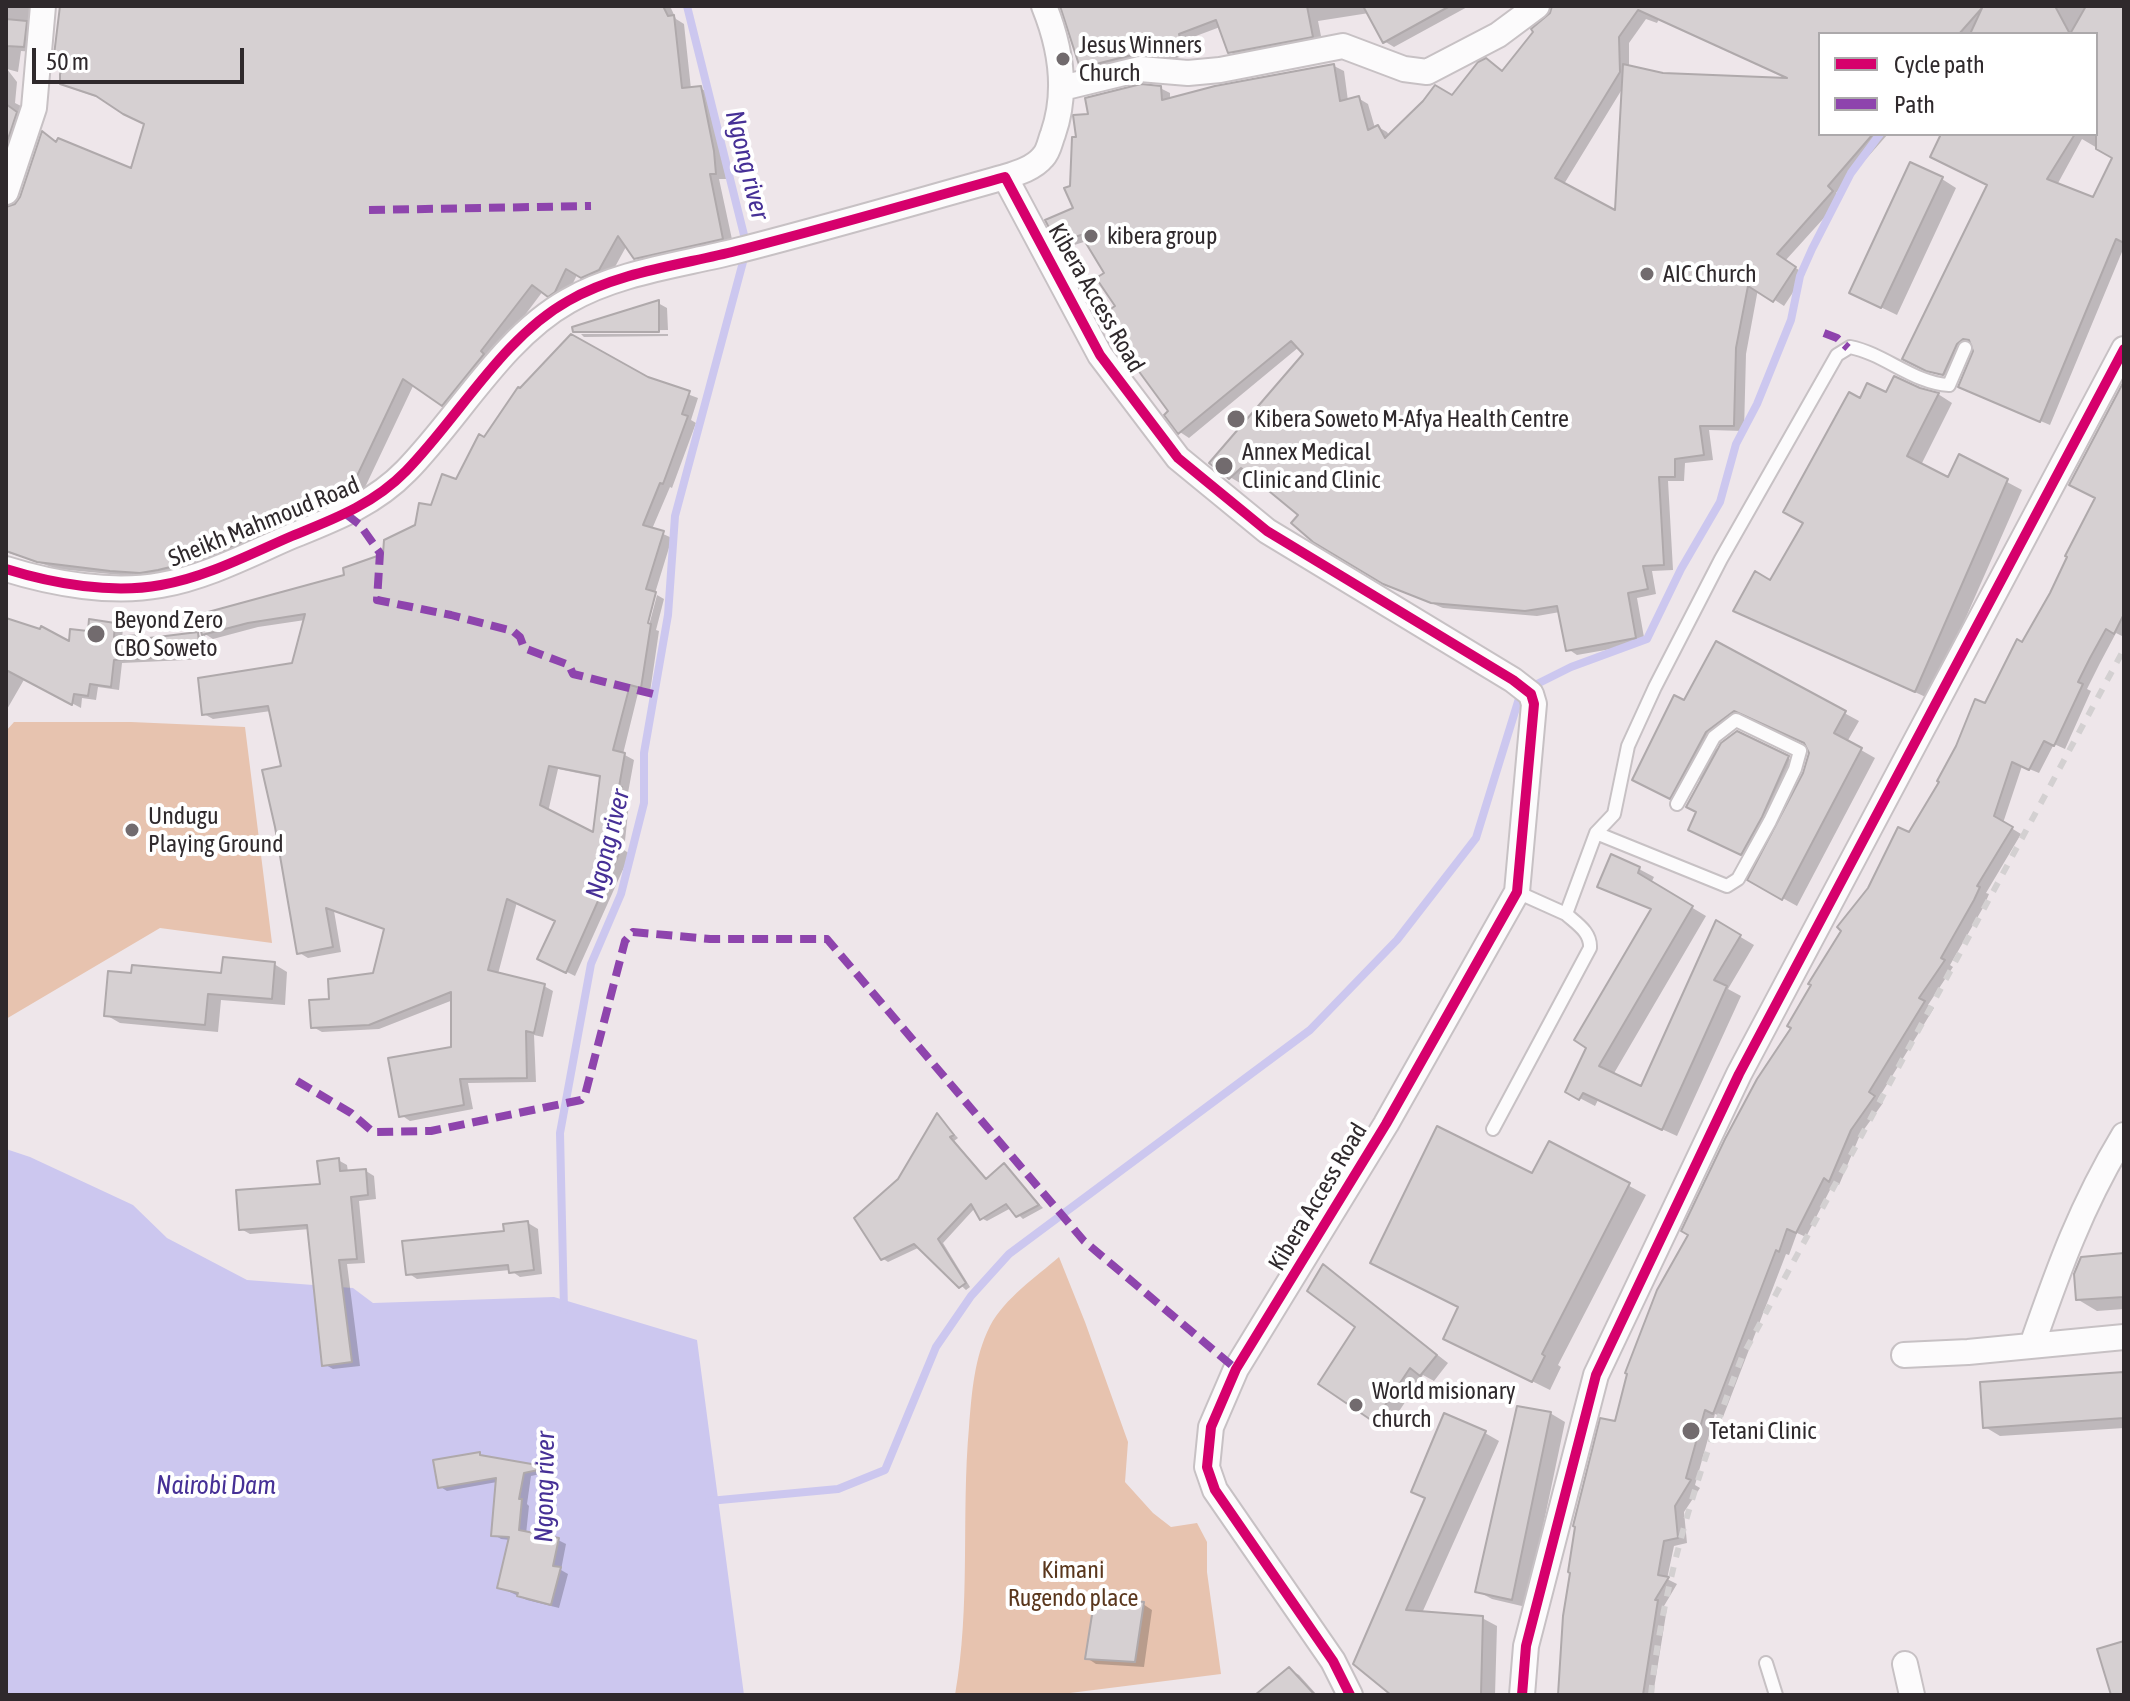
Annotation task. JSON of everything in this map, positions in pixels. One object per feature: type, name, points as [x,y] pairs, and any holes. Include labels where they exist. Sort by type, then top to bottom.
[{"type":"street","points":[[6,192],[34,108],[43,6]]},
{"type":"street","points":[[1005,177],[1026,170],[1044,157],[1058,119],[1062,88],[1059,55],[1044,6]]},
{"type":"street","points":[[1062,88],[1140,69],[1188,73],[1220,70],[1343,46],[1404,69],[1427,72],[1498,35],[1537,6]]},
{"type":"street","name":"Sheikh Mahmoud Road","points":[[6,569],[41,578],[121,588],[163,585],[202,574],[346,514],[383,493],[407,470],[527,330],[569,300],[619,279],[768,243],[1005,177]]},
{"type":"street","name":"Kibera Access Road","points":[[1005,177],[1100,355],[1178,458],[1267,531],[1524,688],[1534,718],[1517,892],[1386,1124],[1236,1369],[1211,1427],[1207,1467],[1215,1490],[1333,1661],[1350,1695]]},
{"type":"street","points":[[1522,1695],[1526,1646],[1596,1375],[1739,1074],[2124,349]]},
{"type":"street","points":[[2032,1345],[2065,1249],[2096,1182],[2124,1135]]},
{"type":"street","points":[[1904,1355],[2124,1337]]},
{"type":"street","points":[[1905,1664],[1912,1695]]},
{"type":"lane","points":[[1566,914],[1596,833],[1614,814],[1628,746],[1655,687],[1721,559],[1837,355],[1850,347],[1867,350],[1933,384],[1949,385],[1965,348]]},
{"type":"lane","points":[[1596,833],[1727,886],[1738,879],[1770,821],[1795,769],[1800,751],[1736,720],[1714,737],[1677,804]]},
{"type":"lane","points":[[1493,1129],[1590,948],[1588,933],[1566,914],[1517,892]]},
{"type":"lane","points":[[1766,1663],[1776,1695]]},
{"type":"green space","name":"Undugu Playing Ground","points":[[14,722],[131,722],[245,727],[272,943],[160,928],[6,1019],[6,731]]},
{"type":"green space","name":"Kimani Rugendo place","points":[[1059,1257],[1128,1442],[1125,1482],[1153,1513],[1171,1527],[1197,1523],[1207,1542],[1207,1572],[1221,1674],[1054,1695],[955,1695],[963,1628],[967,1460],[977,1363],[996,1316],[1022,1288]]},
{"type":"water","name":"Nairobi Dam","points":[[6,1149],[133,1205],[167,1238],[247,1280],[353,1288],[373,1303],[554,1297],[697,1340],[744,1695],[6,1695]]},
{"type":"building","points":[[60,6],[663,6],[668,16],[674,15],[682,88],[701,86],[714,151],[716,174],[710,174],[723,239],[634,259],[618,236],[599,270],[581,278],[566,269],[555,292],[548,297],[532,285],[481,351],[484,354],[442,406],[403,379],[348,495],[332,503],[308,513],[291,511],[292,520],[214,554],[192,555],[191,562],[158,570],[140,573],[37,562],[6,551],[6,207],[15,204],[20,197],[42,131],[56,142],[58,138],[131,168],[144,124],[96,96],[60,84],[60,74],[68,59],[54,55]]},
{"type":"building","points":[[1060,6],[1307,6],[1313,37],[1228,53],[1216,20],[1179,34],[1182,48],[1160,56],[1136,54],[1080,68]]},
{"type":"building","points":[[1363,6],[1450,6],[1383,43]]},
{"type":"building","points":[[1552,6],[2055,6],[2069,32],[1971,32],[1982,8],[1961,32],[1818,32],[1818,136],[1871,136],[1828,186],[1833,191],[1777,254],[1796,267],[1773,302],[1748,286],[1736,348],[1734,426],[1700,426],[1704,455],[1675,459],[1675,477],[1659,477],[1664,565],[1643,566],[1648,589],[1628,593],[1636,638],[1566,651],[1557,606],[1525,611],[1431,603],[1383,584],[1313,542],[1291,523],[1298,515],[1241,468],[1229,479],[1209,463],[1303,354],[1291,341],[1178,434],[1164,415],[1168,411],[1132,362],[1135,360],[1103,314],[1115,306],[1096,278],[1104,273],[1081,235],[1057,243],[1045,220],[1073,208],[1064,188],[1070,186],[1072,137],[1076,137],[1073,115],[1088,114],[1085,98],[1141,84],[1161,86],[1162,100],[1215,86],[1334,64],[1340,101],[1359,96],[1368,130],[1378,125],[1385,138],[1435,85],[1452,95],[1478,62],[1486,58],[1502,71],[1533,32],[1531,29],[1550,13]],"holes":[[[1638,10],[1787,78],[1663,73],[1623,64],[1615,210],[1555,178],[1620,72],[1619,37]]]},
{"type":"building","points":[[2086,6],[2124,6],[2124,243],[2116,239],[2040,422],[1958,387],[1973,351],[1969,340],[1963,339],[1957,344],[1943,375],[1926,371],[1902,359],[1987,185],[1930,157],[1940,136],[2074,136],[2047,179],[2093,197],[2112,158],[2096,149],[2098,32],[2071,32]]},
{"type":"building","points":[[6,19],[27,21],[24,47],[6,46]]},
{"type":"building","points":[[6,104],[17,112],[6,145]]},
{"type":"building","points":[[1910,162],[1943,177],[1881,308],[1849,293]]},
{"type":"building","points":[[659,300],[659,332],[573,332],[572,327]]},
{"type":"building","points":[[571,334],[648,377],[690,391],[682,414],[688,416],[663,484],[660,483],[643,525],[664,531],[646,589],[656,592],[648,623],[651,624],[641,688],[630,685],[613,750],[625,753],[615,843],[622,847],[566,973],[537,959],[555,921],[507,899],[488,970],[545,984],[534,1033],[526,1031],[527,1078],[460,1079],[464,1105],[399,1117],[388,1058],[451,1047],[451,992],[369,1025],[311,1028],[309,1000],[329,999],[328,979],[373,973],[384,929],[326,908],[333,947],[297,954],[262,770],[281,766],[268,706],[202,715],[198,678],[292,663],[305,614],[248,623],[202,635],[197,615],[344,575],[343,568],[383,554],[384,540],[415,525],[419,503],[431,505],[442,474],[456,479],[479,434],[484,437],[520,388]],"holes":[[[549,766],[600,776],[593,832],[540,805]]]},
{"type":"building","points":[[1894,376],[1939,393],[1907,456],[1948,477],[1959,454],[2008,479],[1915,692],[1733,611],[1755,571],[1770,580],[1803,523],[1783,512],[1849,392],[1860,398],[1867,383],[1886,392]]},
{"type":"building","points":[[2124,381],[2124,614],[2114,634],[2106,629],[2090,658],[2078,682],[2083,684],[2054,746],[2044,741],[2029,770],[2012,762],[1994,816],[2013,827],[1977,886],[1980,887],[1974,900],[1941,958],[1945,960],[1919,998],[1925,1001],[1869,1092],[1875,1096],[1851,1130],[1829,1182],[1824,1178],[1796,1233],[1787,1229],[1779,1252],[1776,1250],[1713,1414],[1705,1410],[1686,1478],[1691,1480],[1675,1506],[1678,1538],[1664,1541],[1658,1575],[1669,1577],[1655,1600],[1658,1600],[1643,1695],[1558,1695],[1573,1526],[1600,1418],[1615,1421],[1625,1373],[1657,1290],[1688,1235],[1681,1231],[1757,1079],[1791,1028],[1787,1026],[1811,985],[1808,984],[1841,931],[1837,927],[1868,888],[1898,827],[1909,832],[1939,782],[1975,699],[1985,703],[2017,639],[2022,642],[2050,593],[2095,498],[2069,485]]},
{"type":"building","points":[[6,618],[40,629],[41,626],[69,641],[70,629],[88,631],[89,619],[115,623],[114,637],[141,635],[141,639],[198,632],[200,655],[114,660],[111,687],[90,684],[88,696],[74,694],[72,705],[6,670]]},
{"type":"building","points":[[1716,641],[1846,711],[1834,733],[1862,748],[1782,900],[1747,880],[1803,773],[1809,753],[1804,743],[1734,711],[1706,732],[1670,799],[1632,780],[1674,695],[1684,700]]},
{"type":"building","points":[[1737,731],[1789,756],[1741,855],[1688,830],[1696,812],[1686,807],[1721,743]]},
{"type":"building","points":[[1611,854],[1640,867],[1638,873],[1693,906],[1599,1066],[1641,1086],[1716,920],[1741,935],[1714,980],[1727,986],[1662,1130],[1583,1093],[1579,1100],[1565,1092],[1586,1048],[1574,1040],[1651,909],[1597,887]]},
{"type":"building","points":[[223,957],[275,962],[272,999],[208,994],[205,1025],[104,1016],[108,971],[131,973],[132,965],[221,973]]},
{"type":"building","points":[[937,1113],[954,1135],[950,1137],[986,1179],[1004,1163],[1039,1205],[1016,1217],[1006,1204],[980,1220],[971,1204],[938,1239],[966,1283],[959,1288],[914,1244],[881,1260],[854,1218],[898,1179]]},
{"type":"building","points":[[1437,1126],[1532,1173],[1549,1141],[1630,1183],[1542,1354],[1545,1356],[1532,1382],[1443,1339],[1458,1307],[1370,1263]]},
{"type":"building","points":[[339,1158],[340,1171],[366,1169],[368,1195],[351,1197],[357,1259],[339,1260],[352,1362],[322,1366],[307,1225],[239,1230],[236,1190],[320,1184],[317,1161]]},
{"type":"building","points":[[528,1221],[534,1270],[509,1273],[508,1265],[406,1275],[402,1241],[504,1231],[503,1224]]},
{"type":"building","points":[[2124,1253],[2124,1297],[2076,1300],[2074,1274],[2081,1257]]},
{"type":"building","points":[[1323,1264],[1437,1355],[1420,1376],[1410,1368],[1374,1422],[1318,1384],[1355,1327],[1307,1291]]},
{"type":"building","points":[[2124,1372],[2124,1418],[1983,1428],[1980,1382]]},
{"type":"building","points":[[1517,1406],[1551,1412],[1512,1600],[1475,1592]]},
{"type":"building","points":[[1444,1413],[1486,1431],[1406,1610],[1483,1616],[1481,1695],[1391,1695],[1353,1664],[1425,1498],[1411,1492]]},
{"type":"building","points":[[480,1452],[480,1455],[543,1466],[543,1469],[524,1473],[519,1499],[522,1499],[519,1530],[559,1538],[553,1566],[561,1567],[551,1605],[497,1588],[509,1537],[491,1536],[496,1478],[438,1488],[433,1460]]},
{"type":"building","points":[[1095,1596],[1144,1602],[1135,1662],[1085,1659]]},
{"type":"building","points":[[2124,1641],[2124,1695],[2111,1695],[2097,1649]]},
{"type":"building","points":[[1289,1667],[1315,1695],[1255,1695]]},
{"type":"waterway","name":"Ngong river","points":[[564,1310],[560,1133],[591,964],[621,894],[644,803],[644,753],[668,615],[675,516],[747,247],[687,6]]},
{"type":"waterway","points":[[709,1501],[838,1489],[885,1470],[936,1347],[971,1296],[1009,1254],[1310,1030],[1397,940],[1476,838],[1521,692],[1571,667],[1647,639],[1681,569],[1720,502],[1736,444],[1757,404],[1791,320],[1800,276],[1812,249],[1851,173],[1879,136]]},
{"type":"railway","points":[[1651,1695],[1664,1608],[1685,1523],[1742,1357],[2124,649]]},
{"type":"marked path","points":[[369,210],[591,206]]},
{"type":"marked path","points":[[1824,333],[1837,338],[1848,348]]},
{"type":"marked path","points":[[346,514],[360,525],[380,553],[377,600],[513,631],[520,637],[524,648],[569,665],[573,674],[653,694]]},
{"type":"marked path","points":[[297,1081],[351,1113],[373,1132],[431,1131],[581,1100],[585,1095],[625,941],[633,932],[710,939],[827,939],[1084,1241],[1236,1369]]},
{"type":"cycle path","points":[[6,569],[63,583],[103,588],[142,588],[212,571],[338,517],[381,493],[425,450],[522,336],[544,317],[587,291],[650,270],[736,251],[1005,177],[1100,355],[1178,458],[1267,531],[1513,680],[1531,694],[1534,704],[1517,892],[1386,1124],[1236,1369],[1211,1427],[1207,1467],[1215,1490],[1333,1661],[1350,1695]]},
{"type":"cycle path","points":[[1522,1695],[1526,1646],[1596,1375],[1739,1074],[2124,349]]},
{"type":"place","name":"Jesus Winners Church","points":[[1063,59]]},
{"type":"place","name":"kibera group","points":[[1091,236]]},
{"type":"place","name":"AIC Church","points":[[1647,274]]},
{"type":"place","name":"Kibera Soweto M-Afya Health Centre","points":[[1236,419]]},
{"type":"place","name":"Annex Medical Clinic and Clinic","points":[[1224,466]]},
{"type":"place","name":"Beyond Zero CBO Soweto","points":[[96,634]]},
{"type":"place","name":"Undugu Playing Ground","points":[[132,830]]},
{"type":"place","name":"World misionary church","points":[[1356,1405]]},
{"type":"place","name":"Tetani Clinic","points":[[1691,1431]]}]
